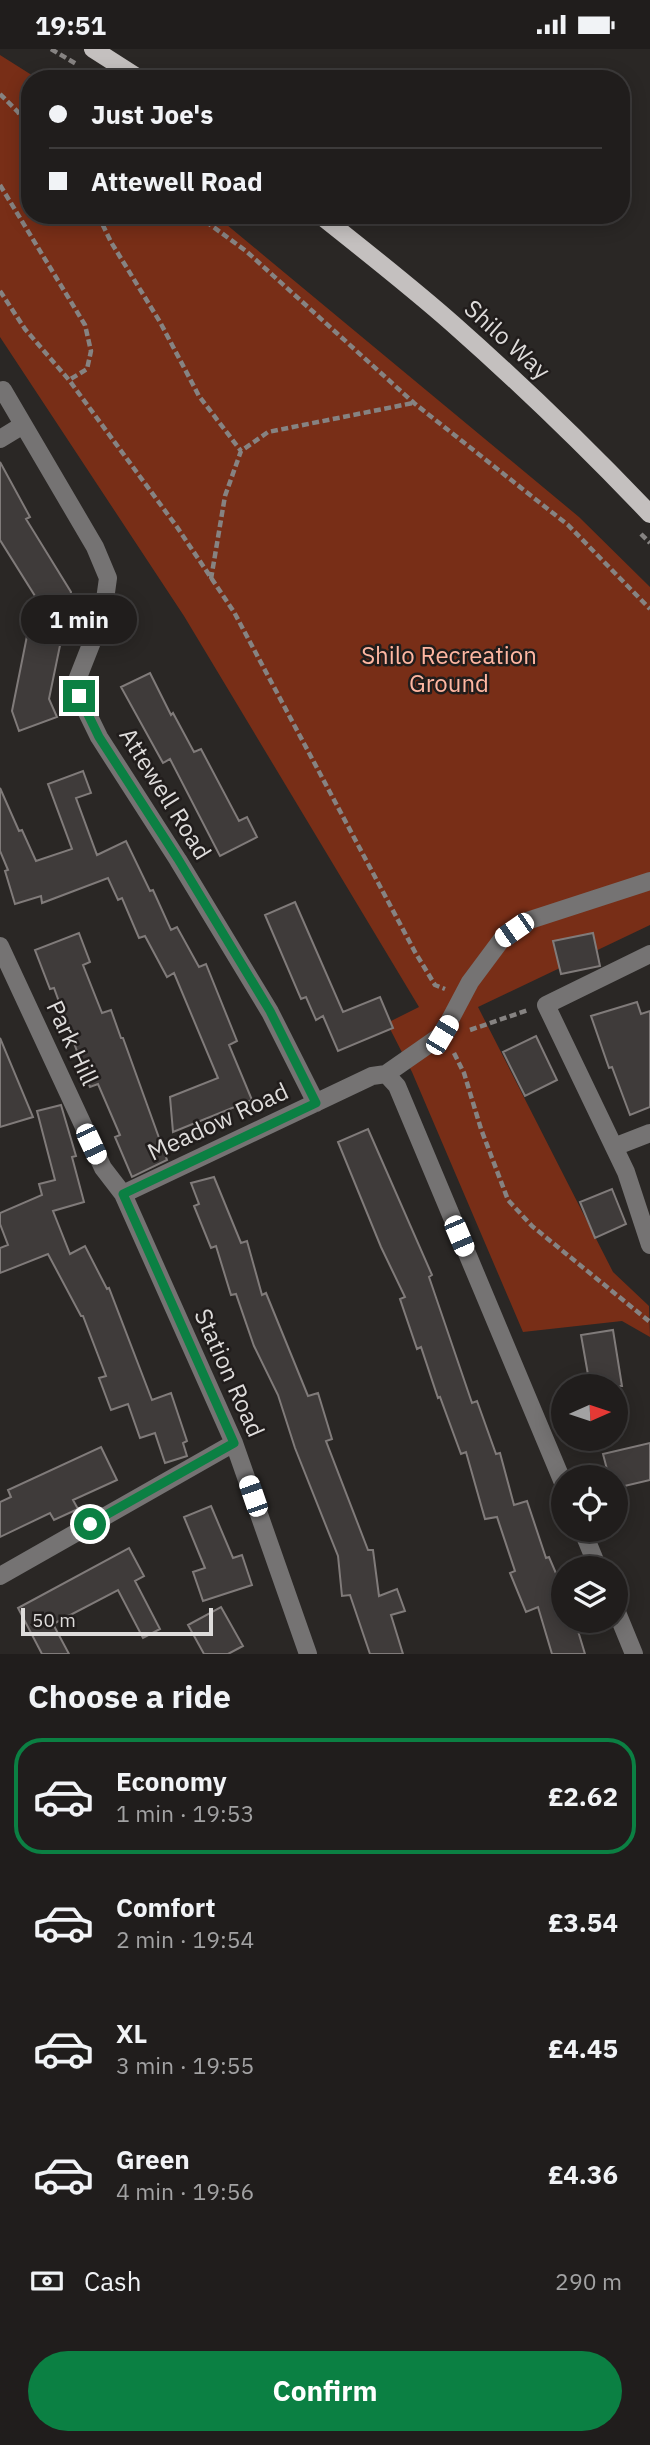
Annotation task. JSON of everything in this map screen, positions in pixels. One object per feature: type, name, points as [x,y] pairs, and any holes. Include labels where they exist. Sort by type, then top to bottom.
[{"type":"main road","points":[[93,49],[125,70]]},
{"type":"main road","name":"Shilo Way","points":[[331,224],[451,322],[523,387],[571,432],[650,515]]},
{"type":"street","name":"Attewell Road","points":[[3,390],[95,547],[108,578],[103,614],[77,680],[79,696],[99,737],[178,859],[270,1011],[316,1103]]},
{"type":"street","points":[[0,439],[23,425]]},
{"type":"street","points":[[444,1037],[463,995],[502,939],[527,922],[650,881]]},
{"type":"street","name":"Park Hill","points":[[0,946],[103,1168],[123,1194]]},
{"type":"street","points":[[650,954],[546,1005],[626,1172],[650,1245]]},
{"type":"street","name":"Meadow Road","points":[[123,1194],[372,1076],[386,1074],[444,1037]]},
{"type":"street","points":[[386,1074],[397,1086],[556,1465]]},
{"type":"street","points":[[614,1147],[650,1133]]},
{"type":"street","name":"Station Road","points":[[123,1194],[234,1443],[308,1654]]},
{"type":"street","points":[[0,1576],[234,1443]]},
{"type":"street","points":[[625,1633],[634,1654]]},
{"type":"path","points":[[0,94],[21,118]]},
{"type":"path","points":[[0,185],[21,218]]},
{"type":"path","points":[[25,224],[85,325],[90,351],[87,369],[68,380]]},
{"type":"path","points":[[102,224],[199,395],[241,451]]},
{"type":"path","points":[[209,224],[246,251],[414,403],[568,525],[650,609]]},
{"type":"path","points":[[0,291],[25,329],[68,380],[177,527],[234,613],[415,952],[436,985],[463,995]]},
{"type":"path","points":[[211,579],[225,496],[241,451],[268,432],[414,403]]},
{"type":"path","points":[[546,1005],[444,1037],[464,1073],[481,1129],[508,1200],[532,1226],[650,1322]]},
{"type":"green space","name":"Shilo Recreation Ground","points":[[0,55],[24,70],[21,70],[21,224],[226,224],[579,517],[650,587],[650,925],[478,1007],[613,1272],[649,1306],[650,1337],[622,1321],[523,1332],[412,1072],[387,1023],[419,1007],[184,616],[0,337]]},
{"type":"building","points":[[0,462],[30,517],[26,519],[71,592],[49,699],[57,717],[19,731],[12,711],[35,596],[0,540]]},
{"type":"building","points":[[150,673],[194,752],[201,749],[239,821],[247,817],[257,837],[220,856],[170,759],[163,763],[121,687]]},
{"type":"building","points":[[83,771],[91,793],[76,798],[97,855],[126,841],[171,930],[177,927],[199,967],[206,964],[237,1041],[229,1045],[252,1100],[173,1132],[170,1097],[218,1078],[174,973],[167,977],[145,936],[139,938],[122,898],[118,900],[108,878],[42,903],[41,896],[15,904],[5,871],[8,870],[0,851],[0,788],[36,861],[72,849],[48,784]]},
{"type":"building","points":[[295,902],[343,1012],[380,997],[393,1028],[338,1051],[323,1016],[316,1020],[306,997],[301,999],[265,915]]},
{"type":"building","points":[[79,933],[90,962],[83,965],[102,1013],[111,1010],[167,1160],[132,1177],[115,1137],[120,1135],[98,1084],[90,1087],[54,988],[50,989],[35,950]]},
{"type":"building","points":[[593,933],[600,966],[561,974],[553,941]]},
{"type":"building","points":[[637,1002],[641,1014],[650,1011],[650,1107],[630,1115],[612,1067],[609,1068],[591,1016]]},
{"type":"building","points":[[536,1036],[557,1080],[525,1096],[503,1052]]},
{"type":"building","points":[[0,1038],[33,1117],[0,1127]]},
{"type":"building","points":[[61,1105],[76,1156],[72,1157],[84,1202],[53,1211],[70,1254],[85,1246],[107,1289],[109,1288],[152,1400],[171,1393],[187,1441],[183,1443],[187,1456],[165,1463],[155,1433],[140,1438],[128,1404],[111,1410],[99,1378],[106,1376],[83,1316],[48,1254],[0,1273],[0,1248],[8,1245],[0,1224],[0,1213],[42,1195],[39,1184],[55,1180],[37,1111]]},
{"type":"building","points":[[368,1129],[432,1275],[429,1277],[472,1403],[477,1401],[496,1454],[500,1453],[514,1505],[527,1501],[546,1558],[549,1557],[551,1562],[551,1633],[579,1633],[585,1654],[552,1654],[538,1607],[526,1612],[510,1573],[515,1571],[497,1517],[485,1519],[466,1452],[461,1454],[421,1347],[417,1349],[400,1299],[405,1297],[381,1247],[338,1142]]},
{"type":"building","points":[[214,1177],[241,1243],[247,1241],[262,1295],[266,1293],[308,1396],[318,1393],[332,1439],[326,1441],[368,1550],[373,1550],[379,1596],[397,1589],[405,1611],[391,1615],[403,1654],[370,1654],[350,1595],[342,1596],[338,1556],[295,1448],[278,1395],[254,1346],[236,1294],[231,1295],[216,1246],[211,1248],[194,1206],[199,1204],[191,1183]]},
{"type":"building","points":[[612,1189],[626,1224],[595,1238],[580,1202]]},
{"type":"building","points":[[613,1330],[620,1374],[588,1374],[581,1335]]},
{"type":"building","points":[[650,1443],[650,1480],[628,1485],[628,1465],[606,1465],[603,1454],[628,1451],[628,1448]]},
{"type":"building","points":[[101,1447],[117,1480],[73,1500],[78,1509],[54,1520],[50,1513],[0,1537],[0,1502],[11,1497],[8,1490]]},
{"type":"building","points":[[211,1506],[233,1558],[242,1555],[252,1585],[203,1601],[193,1572],[205,1568],[184,1517]]},
{"type":"building","points":[[129,1548],[144,1576],[135,1581],[160,1629],[143,1638],[118,1590],[53,1624],[69,1654],[42,1654],[18,1608]]},
{"type":"building","points":[[221,1607],[243,1646],[228,1654],[204,1654],[188,1625]]},
{"type":"route","points":[[79,696],[99,737],[178,859],[270,1011],[316,1103],[123,1194],[234,1443],[90,1524]]}]
